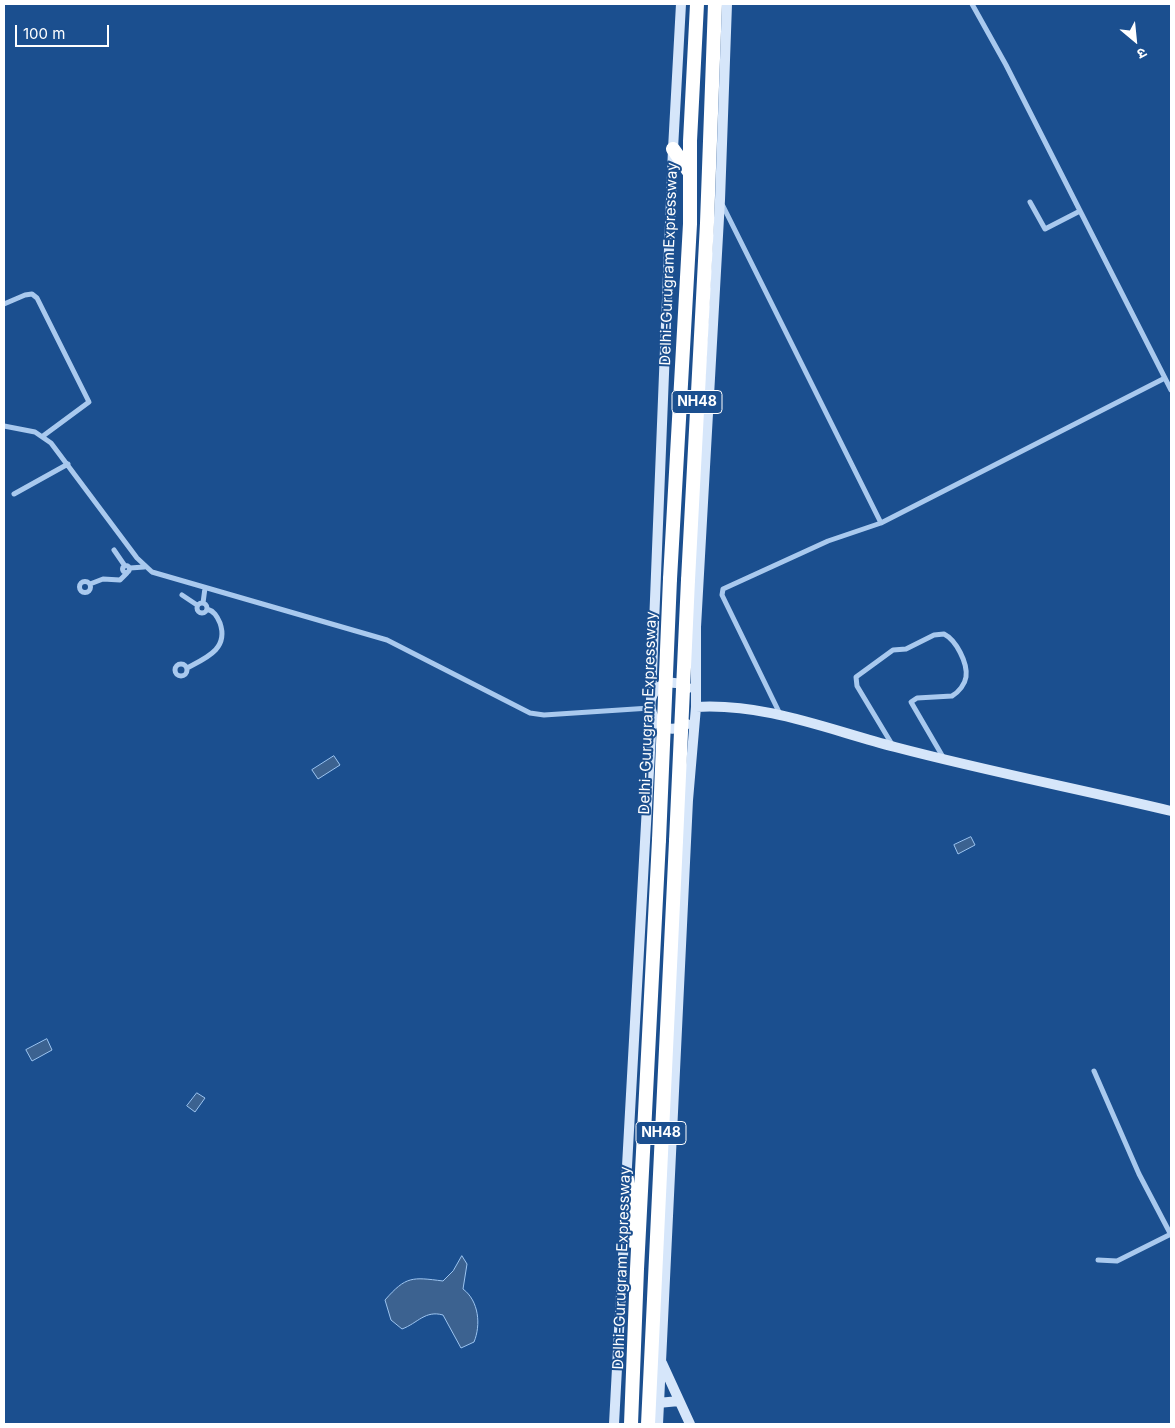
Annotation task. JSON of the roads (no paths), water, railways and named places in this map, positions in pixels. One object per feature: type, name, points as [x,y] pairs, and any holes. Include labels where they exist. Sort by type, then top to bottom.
[{"type":"highway","name":"Delhi-Gurugram Expressway","points":[[631,1424],[636,1269],[659,840],[670,579],[690,224],[690,173],[697,4]]},
{"type":"highway","name":"NH48","points":[[650,1424],[688,580],[707,223],[715,4]]},
{"type":"highway","points":[[673,150],[690,173]]},
{"type":"highway","points":[[627,1179],[629,1221],[636,1269]]},
{"type":"highway","points":[[650,1424],[659,1400]]},
{"type":"main road","points":[[614,1424],[648,795],[673,150],[682,4]]},
{"type":"main road","points":[[658,1424],[688,800],[696,707],[696,627],[720,200],[728,4]]},
{"type":"main road","points":[[654,628],[662,633],[680,635],[692,633],[696,627]]},
{"type":"main road","points":[[674,683],[683,685],[696,707],[688,723],[680,728],[672,729],[663,727],[651,708],[657,689],[665,684],[674,683]]},
{"type":"main road","points":[[696,707],[738,708],[781,715],[893,747],[1171,811]]},
{"type":"main road","points":[[648,795],[654,785],[670,780],[684,788],[688,800]]},
{"type":"main road","points":[[660,1360],[690,1424]]},
{"type":"main road","points":[[659,1400],[679,1401]]},
{"type":"street","points":[[972,4],[1171,390]]},
{"type":"street","points":[[720,200],[881,523]]},
{"type":"street","points":[[1030,202],[1045,229],[1080,211]]},
{"type":"street","points":[[4,304],[25,295],[32,294],[37,298],[89,402],[43,436]]},
{"type":"street","points":[[781,715],[722,592],[726,586],[816,546],[881,523],[1165,378]]},
{"type":"street","points":[[4,426],[27,430],[43,436],[68,464],[144,567],[152,572],[387,640],[530,713],[544,715],[651,708]]},
{"type":"street","points":[[14,494],[68,464]]},
{"type":"street","points":[[114,550],[127,569]]},
{"type":"street","points":[[127,569],[144,567]]},
{"type":"street","points":[[90,584],[103,579],[120,580],[127,569]]},
{"type":"street","points":[[205,588],[199,613],[204,613],[207,609]]},
{"type":"street","points":[[182,595],[214,613],[219,621],[222,635],[220,644],[213,654],[187,668]]},
{"type":"street","points":[[893,747],[857,686],[856,677],[890,652],[906,649],[934,635],[944,634],[956,645],[963,660],[966,673],[965,680],[952,696],[917,698],[911,702],[943,758]]},
{"type":"street","points":[[1094,1072],[1139,1174],[1171,1234],[1117,1262],[1098,1260]]},
{"type":"water","points":[[334,756],[340,765],[318,779],[312,770]]},
{"type":"water","points":[[971,837],[975,845],[958,854],[954,845]]},
{"type":"water","points":[[47,1039],[52,1050],[32,1061],[26,1050]]},
{"type":"water","points":[[197,1093],[205,1098],[195,1112],[187,1106]]},
{"type":"water","points":[[462,1256],[467,1264],[463,1289],[472,1300],[478,1321],[474,1342],[461,1348],[443,1315],[431,1314],[402,1329],[391,1320],[385,1300],[392,1292],[404,1282],[410,1280],[443,1281],[453,1271]]}]
